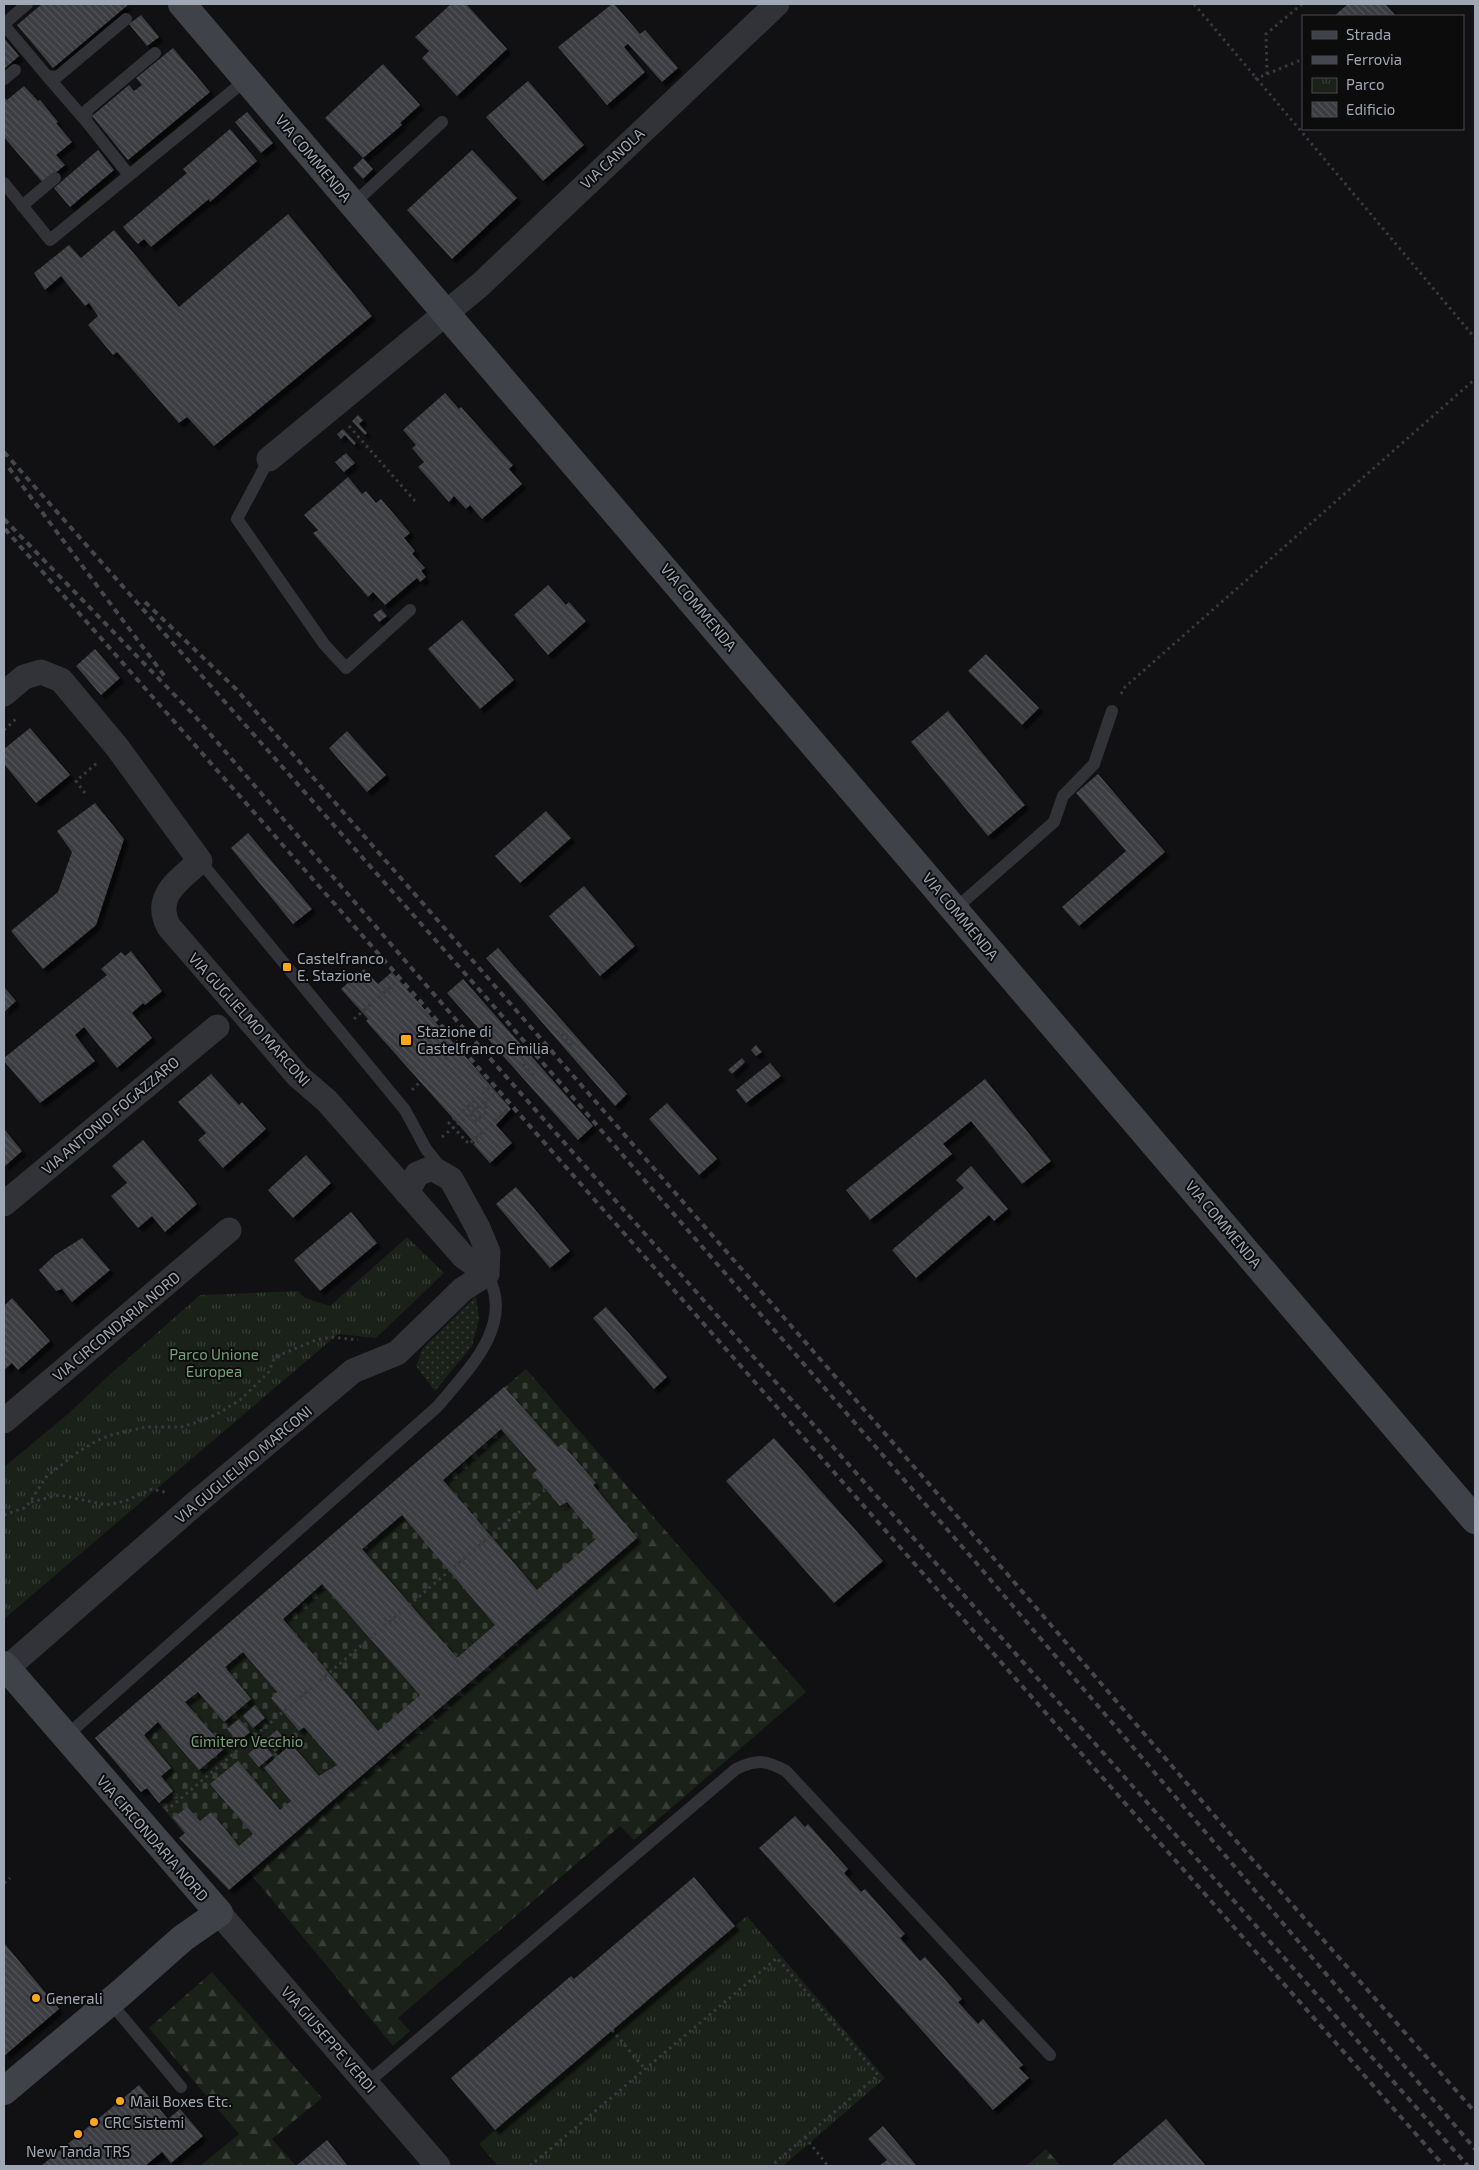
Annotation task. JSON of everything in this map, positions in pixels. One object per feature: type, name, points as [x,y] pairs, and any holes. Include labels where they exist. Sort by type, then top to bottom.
[{"type":"street","name":"VIA COMMENDA","points":[[182,4],[447,312],[1475,1520]]},
{"type":"street","name":"VIA CANOLA","points":[[447,312],[480,284],[777,4]]},
{"type":"street","points":[[269,459],[447,312]]},
{"type":"street","points":[[4,694],[24,677],[41,672],[61,680],[116,747],[200,861]]},
{"type":"street","name":"VIA GUGLIELMO MARCONI","points":[[5,1666],[196,1502],[353,1371],[397,1353],[463,1289],[487,1274],[463,1256],[327,1101],[298,1076],[169,927],[163,917],[163,908],[169,891],[200,861]]},
{"type":"street","name":"VIA ANTONIO FOGAZZARO","points":[[4,1204],[217,1027]]},
{"type":"street","points":[[407,1193],[417,1174],[432,1168],[451,1179],[478,1228],[488,1252],[487,1274]]},
{"type":"street","name":"VIA CIRCONDARIA NORD","points":[[4,1421],[229,1230]]},
{"type":"street","name":"VIA CIRCONDARIA NORD","points":[[4,2091],[183,1938],[219,1913],[145,1830],[5,1666]]},
{"type":"street","name":"VIA GIUSEPPE VERDI","points":[[219,1913],[438,2166]]},
{"type":"lane","points":[[28,4],[4,24],[129,174]]},
{"type":"lane","points":[[47,76],[57,77],[126,19]]},
{"type":"lane","points":[[86,121],[87,110],[155,54]]},
{"type":"lane","points":[[4,79],[15,70]]},
{"type":"lane","points":[[4,183],[50,240],[247,79]]},
{"type":"lane","points":[[354,204],[442,122]]},
{"type":"lane","points":[[22,206],[55,178]]},
{"type":"lane","points":[[269,459],[237,519],[324,644],[346,668],[410,610]]},
{"type":"lane","points":[[955,909],[1054,822],[1063,796],[1094,764],[1112,711]]},
{"type":"lane","points":[[200,861],[405,1110],[426,1149],[451,1179]]},
{"type":"lane","points":[[65,1737],[437,1407],[465,1373],[491,1336],[497,1306],[493,1285],[487,1274]]},
{"type":"lane","points":[[366,2084],[736,1768],[749,1763],[763,1761],[786,1771],[1050,2055]]},
{"type":"lane","points":[[110,2002],[181,2087]]},
{"type":"path","points":[[1194,4],[1255,79],[1475,338]]},
{"type":"path","points":[[1267,74],[1266,34],[1302,4]]},
{"type":"path","points":[[1255,79],[1302,59]]},
{"type":"path","points":[[1112,711],[1125,686],[1475,379]]},
{"type":"path","points":[[333,407],[415,501]]},
{"type":"path","points":[[85,793],[76,781],[98,763]]},
{"type":"path","points":[[340,1031],[396,982]]},
{"type":"path","points":[[557,1033],[559,1031],[572,1046],[570,1048]]},
{"type":"path","points":[[446,1059],[455,1050]]},
{"type":"path","points":[[523,1064],[536,1079]]},
{"type":"path","points":[[489,1088],[449,1123],[469,1144],[489,1129],[507,1110]]},
{"type":"path","points":[[454,1129],[494,1094]]},
{"type":"path","points":[[471,1114],[476,1121],[488,1105],[485,1102]]},
{"type":"path","points":[[4,1515],[24,1508],[46,1477],[78,1452],[98,1440],[145,1427],[181,1427],[219,1414],[240,1400],[268,1372],[275,1357],[316,1340],[331,1337],[376,1341],[397,1353]]},
{"type":"path","points":[[30,1502],[59,1495],[107,1504],[125,1502],[152,1489]]},
{"type":"path","points":[[145,1830],[546,1489]]},
{"type":"path","points":[[4,1883],[10,1878]]},
{"type":"path","points":[[530,2166],[777,1958],[878,2075],[771,2166]]},
{"type":"path","points":[[612,2030],[645,2069]]},
{"type":"path","points":[[805,2137],[828,2166]]},
{"type":"green space","name":"Parco Unione Europea","points":[[407,1237],[444,1273],[376,1338],[338,1334],[4,1619],[4,1467],[68,1414],[200,1295],[298,1291],[305,1298],[330,1306]]},
{"type":"green space","points":[[476,1296],[479,1320],[472,1346],[435,1391],[416,1366],[423,1348]]},
{"type":"green space","name":"Cimitero Vecchio","points":[[526,1369],[657,1521],[229,1890],[147,1788],[141,1792],[95,1738]]},
{"type":"green space","points":[[657,1521],[806,1692],[634,1840],[620,1826],[398,2018],[410,2031],[393,2046],[249,1872]]},
{"type":"green space","points":[[747,1916],[885,2078],[783,2166],[498,2166],[479,2144]]},
{"type":"green space","points":[[212,1972],[322,2098],[272,2139],[296,2166],[200,2166],[239,2134],[149,2028]]},
{"type":"green space","points":[[1046,2149],[1061,2166],[1026,2166]]},
{"type":"building","points":[[42,4],[129,4],[53,68],[17,25]]},
{"type":"building","points":[[451,4],[466,4],[507,49],[457,96],[422,58],[429,51],[415,37]]},
{"type":"building","points":[[612,4],[640,34],[645,30],[678,68],[662,82],[628,44],[624,47],[645,72],[607,105],[558,47]]},
{"type":"building","points":[[1348,4],[1385,4],[1395,15],[1335,15]]},
{"type":"building","points":[[141,15],[159,37],[147,46],[129,24]]},
{"type":"building","points":[[4,38],[19,56],[4,69]]},
{"type":"building","points":[[173,48],[210,92],[128,160],[92,116],[129,85],[134,91],[142,85],[136,78]]},
{"type":"building","points":[[383,64],[420,105],[400,123],[402,125],[363,158],[325,118]]},
{"type":"building","points":[[528,81],[584,145],[543,181],[486,117]]},
{"type":"building","points":[[24,86],[38,101],[40,100],[72,142],[56,155],[65,165],[43,183],[4,137],[4,97],[7,100]]},
{"type":"building","points":[[247,112],[273,143],[261,153],[235,122]]},
{"type":"building","points":[[230,129],[257,161],[210,202],[209,199],[151,247],[144,239],[138,244],[123,227],[187,173],[183,169]]},
{"type":"building","points":[[98,150],[114,170],[70,207],[54,188]]},
{"type":"building","points":[[472,150],[517,198],[452,259],[407,210]]},
{"type":"building","points":[[363,158],[373,169],[363,179],[353,168]]},
{"type":"building","points":[[288,214],[372,316],[214,446],[187,417],[179,423],[117,352],[113,355],[88,325],[98,316],[89,303],[85,306],[61,276],[45,290],[34,273],[69,245],[81,258],[114,230],[179,307]]},
{"type":"building","points":[[445,393],[459,409],[461,407],[513,465],[509,469],[522,484],[482,519],[470,505],[466,509],[454,496],[449,502],[418,467],[424,462],[412,448],[416,445],[403,430]]},
{"type":"building","points":[[358,415],[363,420],[359,424],[367,433],[365,435],[352,421]]},
{"type":"building","points":[[343,429],[356,443],[354,445],[345,435],[341,439],[337,434]]},
{"type":"building","points":[[346,453],[355,463],[344,472],[335,462]]},
{"type":"building","points":[[348,477],[362,494],[366,491],[376,503],[381,499],[410,533],[404,538],[415,551],[412,554],[425,568],[421,571],[426,577],[420,582],[417,578],[385,605],[373,592],[368,597],[313,533],[318,530],[304,515]]},
{"type":"building","points":[[548,585],[566,605],[569,602],[586,621],[548,655],[514,615]]},
{"type":"building","points":[[381,609],[387,616],[379,622],[373,615]]},
{"type":"building","points":[[462,620],[514,680],[480,709],[428,649]]},
{"type":"building","points":[[95,649],[120,678],[101,695],[76,666]]},
{"type":"building","points":[[986,654],[1039,708],[1022,725],[968,671]]},
{"type":"building","points":[[948,711],[1025,805],[988,836],[911,742]]},
{"type":"building","points":[[30,728],[70,775],[36,803],[4,764],[4,749]]},
{"type":"building","points":[[347,731],[386,775],[367,792],[329,748]]},
{"type":"building","points":[[1098,774],[1165,852],[1079,926],[1062,907],[1126,851],[1076,793]]},
{"type":"building","points":[[95,803],[124,839],[96,925],[43,969],[11,931],[58,892],[72,852],[57,831]]},
{"type":"building","points":[[546,811],[571,838],[520,883],[495,856]]},
{"type":"building","points":[[248,833],[312,909],[293,924],[231,848]]},
{"type":"building","points":[[584,886],[635,946],[600,976],[549,916]]},
{"type":"building","points":[[498,948],[627,1094],[615,1106],[486,958]]},
{"type":"building","points":[[131,951],[162,991],[145,1005],[143,1003],[132,1013],[152,1038],[117,1068],[84,1027],[75,1035],[95,1061],[40,1103],[4,1061],[4,1058],[107,975],[101,969],[121,952],[125,956]]},
{"type":"building","points":[[364,969],[378,984],[392,972],[511,1109],[496,1125],[512,1143],[490,1163],[473,1144],[475,1143],[366,1021],[368,1019],[341,989]]},
{"type":"building","points":[[463,979],[593,1126],[578,1140],[447,993]]},
{"type":"building","points":[[4,987],[16,1001],[4,1012]]},
{"type":"building","points":[[756,1045],[762,1052],[756,1056],[751,1050]]},
{"type":"building","points":[[742,1058],[745,1062],[732,1074],[728,1070]]},
{"type":"building","points":[[770,1063],[781,1076],[746,1103],[736,1090]]},
{"type":"building","points":[[211,1074],[239,1105],[242,1102],[266,1129],[223,1168],[198,1140],[206,1133],[178,1102]]},
{"type":"building","points":[[985,1079],[1051,1161],[1022,1184],[971,1121],[943,1144],[952,1154],[870,1220],[846,1190]]},
{"type":"building","points":[[667,1103],[717,1159],[699,1175],[649,1119]]},
{"type":"building","points":[[4,1129],[22,1151],[4,1167]]},
{"type":"building","points":[[143,1140],[197,1204],[165,1232],[152,1216],[138,1228],[111,1196],[127,1183],[112,1166]]},
{"type":"building","points":[[306,1155],[331,1183],[293,1218],[268,1190]]},
{"type":"building","points":[[971,1166],[1008,1209],[994,1221],[989,1215],[916,1278],[892,1250],[964,1188],[956,1180]]},
{"type":"building","points":[[516,1187],[570,1251],[550,1268],[496,1204]]},
{"type":"building","points":[[351,1212],[377,1243],[320,1291],[294,1260]]},
{"type":"building","points":[[82,1238],[110,1270],[72,1302],[62,1289],[56,1291],[39,1270],[55,1255]]},
{"type":"building","points":[[12,1298],[50,1341],[18,1370],[12,1363],[4,1370],[4,1306]]},
{"type":"building","points":[[606,1307],[667,1377],[654,1389],[593,1318]]},
{"type":"building","name":"Cimitero Vecchio","points":[[504,1387],[558,1447],[562,1444],[596,1483],[593,1485],[637,1538],[229,1890],[179,1838],[185,1833],[173,1818],[187,1807],[200,1821],[211,1812],[239,1846],[253,1834],[210,1784],[238,1761],[280,1810],[291,1801],[264,1768],[291,1744],[319,1776],[337,1765],[304,1727],[299,1731],[271,1698],[277,1692],[243,1652],[225,1667],[251,1699],[224,1722],[198,1692],[185,1702],[225,1748],[199,1770],[158,1722],[144,1735],[171,1768],[161,1776],[173,1791],[159,1803],[147,1788],[141,1792],[95,1738]],"holes":[[[501,1429],[537,1470],[533,1474],[560,1506],[567,1502],[597,1538],[537,1590],[443,1480]],[[402,1515],[495,1625],[457,1658],[362,1549]],[[322,1584],[420,1695],[378,1731],[283,1619]]]},
{"type":"building","points":[[774,1438],[883,1561],[834,1603],[726,1481]]},
{"type":"building","points":[[255,1705],[265,1718],[253,1728],[243,1716]]},
{"type":"building","points":[[239,1719],[250,1732],[238,1742],[227,1729]]},
{"type":"building","points":[[277,1730],[287,1742],[275,1752],[265,1740]]},
{"type":"building","points":[[262,1742],[273,1755],[259,1767],[248,1754]]},
{"type":"building","points":[[795,1816],[805,1827],[808,1824],[848,1869],[844,1873],[861,1892],[865,1889],[905,1934],[900,1938],[920,1961],[925,1957],[962,1999],[958,2002],[978,2024],[983,2019],[1023,2065],[1019,2068],[1029,2078],[993,2110],[759,1848]]},
{"type":"building","points":[[694,1877],[735,1926],[495,2130],[451,2078],[571,1976],[574,1979]]},
{"type":"building","points":[[4,1943],[59,2009],[4,2056]]},
{"type":"building","points":[[139,2085],[168,2119],[180,2109],[203,2136],[171,2163],[162,2152],[145,2166],[41,2166]]},
{"type":"building","points":[[1166,2119],[1206,2166],[1111,2166]]},
{"type":"building","points":[[883,2126],[917,2166],[879,2166],[887,2160],[868,2139]]},
{"type":"building","points":[[327,2140],[348,2166],[296,2166]]},
{"type":"railway","points":[[4,452],[484,995],[978,1565],[1475,2149]]},
{"type":"railway","points":[[9,468],[166,678]]},
{"type":"railway","points":[[4,519],[193,714],[457,1021],[1468,2166]]},
{"type":"railway","points":[[5,529],[1444,2166]]},
{"type":"railway","points":[[145,602],[236,689],[990,1554],[1244,1850],[1475,2112]]},
{"type":"place","name":"Castelfranco E. Stazione","points":[[287,967]]},
{"type":"place","name":"Stazione di Castelfranco Emilia","points":[[406,1040]]},
{"type":"place","name":"Generali","points":[[36,1998]]},
{"type":"place","name":"Mail Boxes Etc.","points":[[120,2101]]},
{"type":"place","name":"CRC Sistemi","points":[[94,2122]]},
{"type":"place","name":"New Tanda TRS","points":[[78,2134]]}]
